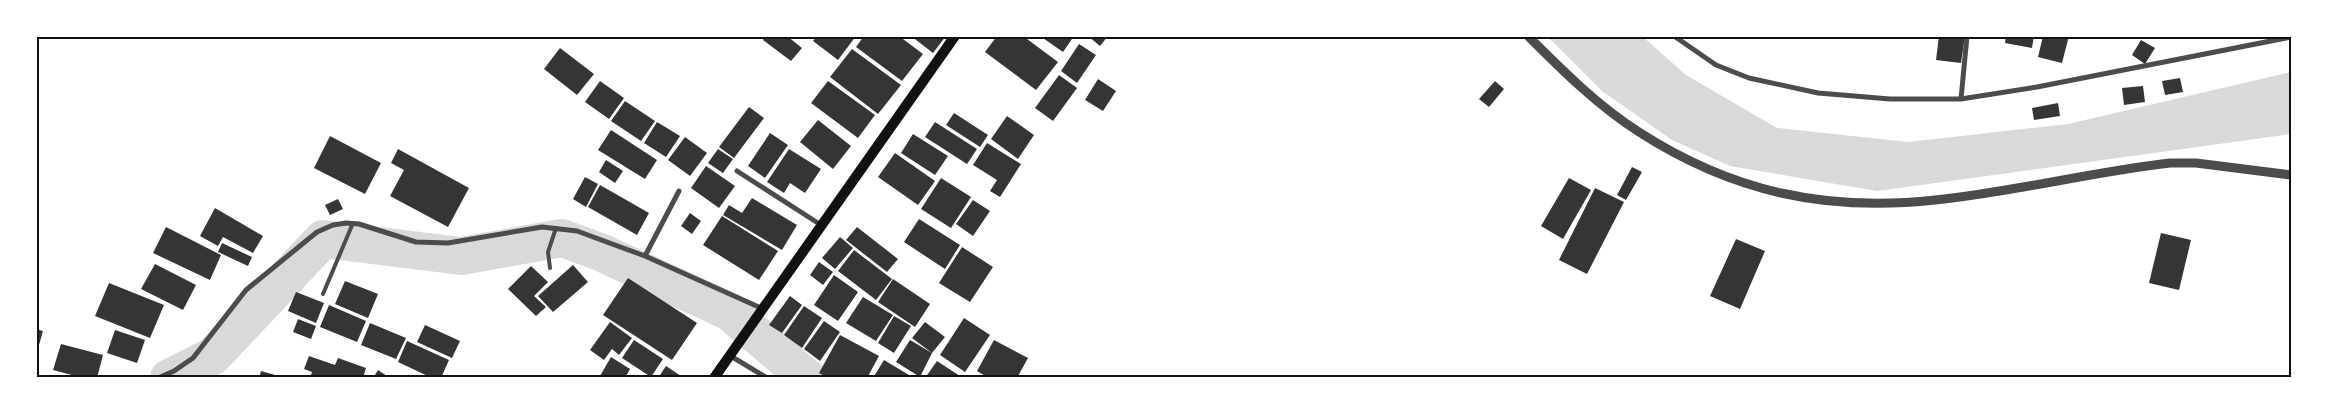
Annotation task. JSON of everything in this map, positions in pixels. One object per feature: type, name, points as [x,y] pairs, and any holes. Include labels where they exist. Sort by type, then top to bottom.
[{"type":"main road","points":[[714,378],[761,308],[955,36]]},
{"type":"street","points":[[1528,36],[1569,77],[1639,132],[1711,170],[1778,194],[1824,202],[1887,204],[1936,200],[2170,163],[2196,163],[2291,175]]},
{"type":"street","points":[[1674,36],[1716,65],[1758,80],[1818,93],[1890,99],[1961,98],[2037,87],[2291,37]]},
{"type":"street","points":[[1961,98],[1967,36]]},
{"type":"street","points":[[737,171],[822,225]]},
{"type":"street","points":[[645,256],[679,191]]},
{"type":"street","points":[[158,378],[174,371],[193,358],[246,290],[318,232],[333,225],[353,224],[416,242],[448,243],[542,227],[577,231],[645,256],[761,308]]},
{"type":"street","points":[[729,355],[767,378]]},
{"type":"lane","points":[[324,294],[353,224]]},
{"type":"lane","points":[[550,268],[548,252],[556,228]]},
{"type":"shaded area","points":[[1547,36],[1642,36],[1686,75],[1777,128],[1908,142],[2068,124],[2291,72],[2291,134],[1877,191],[1730,166],[1672,140],[1602,91]]},
{"type":"building","points":[[766,36],[787,36],[802,48],[791,61],[763,40]]},
{"type":"building","points":[[817,36],[856,36],[838,60],[813,41]]},
{"type":"building","points":[[864,36],[899,36],[923,54],[902,81],[856,47]]},
{"type":"building","points":[[911,36],[946,36],[933,53]]},
{"type":"building","points":[[997,36],[1023,36],[1058,62],[1036,90],[985,52]]},
{"type":"building","points":[[1040,36],[1074,36],[1063,52]]},
{"type":"building","points":[[1088,36],[1108,36],[1100,46]]},
{"type":"building","points":[[1939,36],[1965,36],[1961,63],[1936,60]]},
{"type":"building","points":[[2006,36],[2034,36],[2032,48],[2005,43]]},
{"type":"building","points":[[2043,36],[2069,36],[2062,63],[2038,57]]},
{"type":"building","points":[[2141,40],[2155,48],[2145,64],[2132,55]]},
{"type":"building","points":[[1079,44],[1096,55],[1077,83],[1061,71]]},
{"type":"building","points":[[560,48],[594,74],[577,95],[544,69]]},
{"type":"building","points":[[852,49],[901,85],[878,114],[830,77]]},
{"type":"building","points":[[1059,75],[1077,88],[1053,121],[1035,108]]},
{"type":"building","points":[[2180,78],[2183,92],[2165,95],[2162,81]]},
{"type":"building","points":[[1098,79],[1116,91],[1103,111],[1085,100]]},
{"type":"building","points":[[600,81],[624,98],[609,119],[585,102]]},
{"type":"building","points":[[828,81],[875,115],[858,138],[811,103]]},
{"type":"building","points":[[1495,81],[1504,89],[1489,107],[1479,99]]},
{"type":"building","points":[[2143,86],[2145,102],[2124,105],[2122,88]]},
{"type":"building","points":[[625,101],[655,121],[641,141],[611,121]]},
{"type":"building","points":[[2058,103],[2060,116],[2034,120],[2032,108]]},
{"type":"building","points":[[749,107],[764,118],[734,158],[719,147]]},
{"type":"building","points":[[954,113],[988,135],[980,147],[946,125]]},
{"type":"building","points":[[1007,116],[1034,135],[1018,159],[991,139]]},
{"type":"building","points":[[818,120],[851,146],[833,169],[800,142]]},
{"type":"building","points":[[657,122],[680,136],[666,157],[644,143]]},
{"type":"building","points":[[935,122],[977,149],[967,164],[925,137]]},
{"type":"building","points":[[611,130],[657,160],[645,179],[598,150]]},
{"type":"building","points":[[770,133],[788,145],[765,178],[748,166]]},
{"type":"building","points":[[913,134],[948,156],[935,175],[901,153]]},
{"type":"building","points":[[330,136],[381,163],[365,194],[314,168]]},
{"type":"building","points":[[685,137],[707,153],[690,176],[668,160]]},
{"type":"building","points":[[987,143],[1021,164],[1000,197],[990,191],[997,180],[973,165]]},
{"type":"building","points":[[398,149],[469,188],[448,227],[390,196],[404,170],[391,163]]},
{"type":"building","points":[[718,149],[733,159],[723,173],[708,163]]},
{"type":"building","points":[[789,149],[821,169],[805,193],[790,183],[784,193],[767,182]]},
{"type":"building","points":[[895,153],[935,181],[918,205],[878,177]]},
{"type":"building","points":[[606,160],[623,171],[615,183],[599,172]]},
{"type":"building","points":[[706,166],[735,186],[719,208],[691,188]]},
{"type":"building","points":[[1632,167],[1642,172],[1626,200],[1617,195]]},
{"type":"building","points":[[585,177],[598,184],[586,207],[573,199]]},
{"type":"building","points":[[941,178],[971,197],[951,228],[921,209]]},
{"type":"building","points":[[1569,178],[1591,190],[1563,239],[1541,226]]},
{"type":"building","points":[[600,185],[649,213],[637,235],[588,207]]},
{"type":"building","points":[[1595,188],[1624,202],[1587,274],[1559,260]]},
{"type":"building","points":[[752,198],[797,225],[782,250],[723,215],[729,205],[742,213]]},
{"type":"building","points":[[338,199],[343,209],[330,215],[325,205]]},
{"type":"building","points":[[973,200],[990,211],[973,236],[956,224]]},
{"type":"building","points":[[215,208],[263,236],[253,253],[223,237],[218,246],[200,236]]},
{"type":"building","points":[[690,213],[701,221],[692,234],[681,226]]},
{"type":"building","points":[[722,216],[778,251],[759,280],[703,245]]},
{"type":"building","points":[[919,219],[960,245],[945,269],[904,242]]},
{"type":"building","points":[[166,227],[221,255],[210,280],[153,253]]},
{"type":"building","points":[[857,227],[898,259],[887,272],[846,240]]},
{"type":"building","points":[[2161,233],[2191,240],[2179,290],[2149,283]]},
{"type":"building","points":[[840,237],[853,248],[835,269],[822,258]]},
{"type":"building","points":[[1736,239],[1765,251],[1740,309],[1710,296]]},
{"type":"building","points":[[222,243],[252,257],[248,266],[218,252]]},
{"type":"building","points":[[962,247],[993,267],[970,302],[939,283]]},
{"type":"building","points":[[854,250],[892,279],[876,300],[838,271]]},
{"type":"building","points":[[819,262],[833,272],[823,285],[810,275]]},
{"type":"building","points":[[155,264],[196,285],[183,310],[141,289]]},
{"type":"building","points":[[573,265],[588,282],[553,312],[538,296]]},
{"type":"building","points":[[531,266],[548,282],[534,296],[546,307],[536,316],[508,289]]},
{"type":"building","points":[[834,275],[858,292],[838,321],[814,305]]},
{"type":"building","points":[[628,278],[697,323],[672,360],[603,315]]},
{"type":"building","points":[[893,279],[930,304],[915,327],[878,302]]},
{"type":"building","points":[[345,281],[378,294],[368,318],[335,304]]},
{"type":"building","points":[[109,283],[164,305],[150,338],[95,316]]},
{"type":"building","points":[[296,292],[324,303],[316,323],[288,311]]},
{"type":"building","points":[[790,296],[802,305],[782,333],[769,325]]},
{"type":"building","points":[[863,297],[893,315],[876,341],[846,323]]},
{"type":"building","points":[[329,305],[366,321],[357,342],[320,327]]},
{"type":"building","points":[[804,306],[822,318],[802,348],[784,335]]},
{"type":"building","points":[[894,316],[911,326],[894,353],[878,343]]},
{"type":"building","points":[[964,318],[990,335],[965,372],[940,355]]},
{"type":"building","points":[[298,319],[316,326],[311,339],[293,332]]},
{"type":"building","points":[[824,321],[840,332],[820,361],[804,349]]},
{"type":"building","points":[[610,322],[632,338],[619,355],[612,349],[604,360],[590,350]]},
{"type":"building","points":[[925,322],[945,337],[932,353],[912,338]]},
{"type":"building","points":[[370,323],[406,338],[396,359],[361,345]]},
{"type":"building","points":[[425,325],[460,341],[452,358],[417,342]]},
{"type":"building","points":[[36,329],[43,331],[37,352],[36,352]]},
{"type":"building","points":[[115,330],[145,340],[137,363],[107,353]]},
{"type":"building","points":[[840,335],[879,356],[867,378],[828,378],[819,373]]},
{"type":"building","points":[[634,340],[663,359],[651,377],[622,358]]},
{"type":"building","points":[[910,340],[932,353],[920,377],[896,362]]},
{"type":"building","points":[[994,340],[1028,358],[1017,378],[989,378],[977,371]]},
{"type":"building","points":[[407,341],[449,360],[441,378],[432,378],[398,362]]},
{"type":"building","points":[[61,344],[103,355],[97,378],[83,378],[53,370]]},
{"type":"building","points":[[309,356],[335,365],[338,358],[366,368],[363,378],[310,378],[312,372],[304,369]]},
{"type":"building","points":[[611,357],[630,369],[625,378],[600,376]]},
{"type":"building","points":[[884,360],[914,378],[873,378]]},
{"type":"building","points":[[937,361],[963,378],[925,378]]},
{"type":"building","points":[[666,366],[684,378],[658,378]]},
{"type":"building","points":[[378,370],[390,378],[373,378]]},
{"type":"building","points":[[261,371],[282,377],[282,378],[259,378]]},
{"type":"waterway","points":[[169,378],[213,356],[323,239],[461,256],[562,238],[600,252],[730,312],[807,378]]}]
